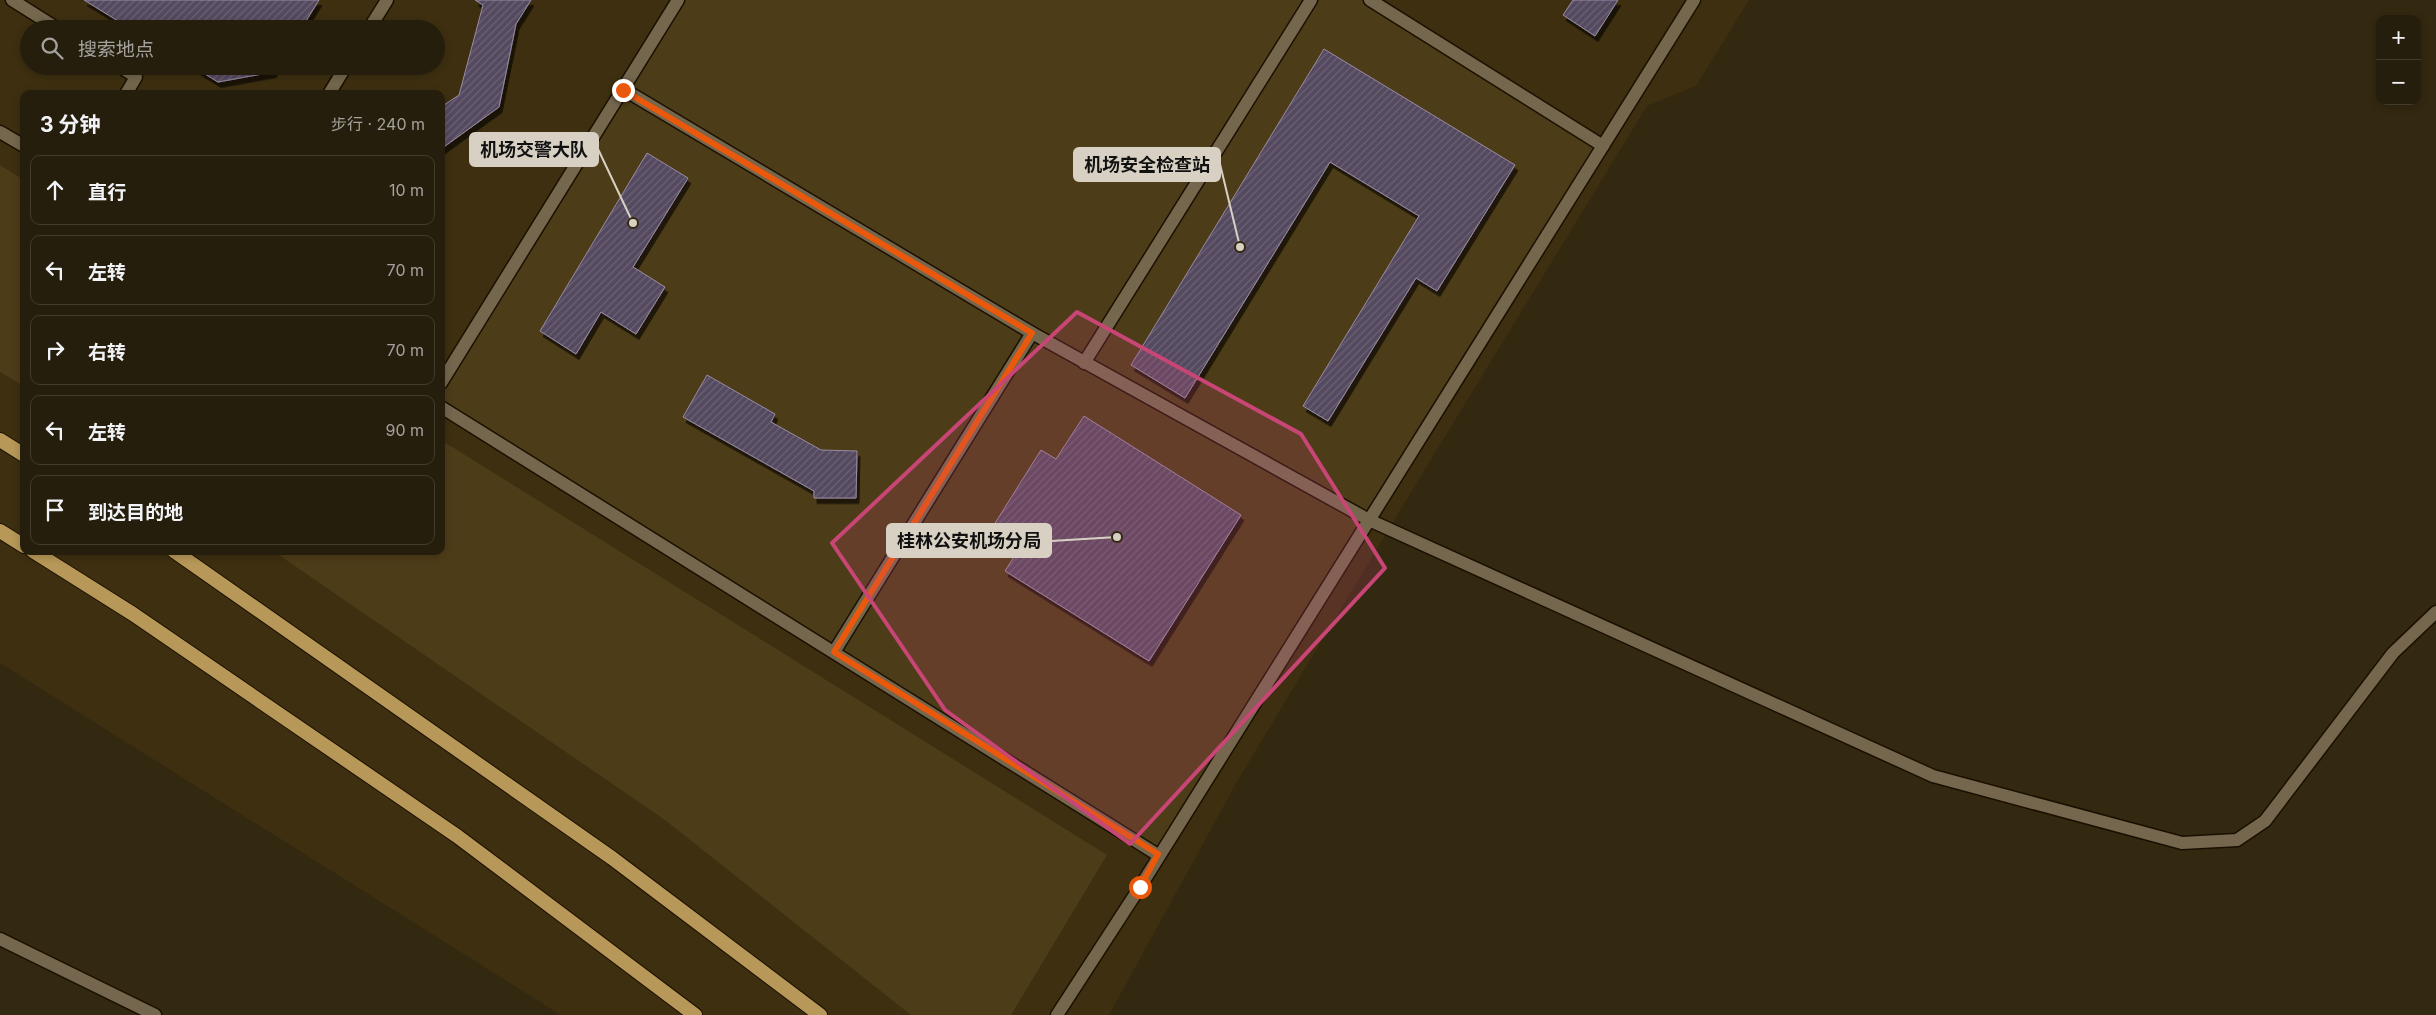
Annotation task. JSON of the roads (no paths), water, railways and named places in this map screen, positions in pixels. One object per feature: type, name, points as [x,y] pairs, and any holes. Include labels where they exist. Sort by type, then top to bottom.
[{"type":"highway","points":[[0,440],[20,452]]},
{"type":"highway","points":[[0,531],[20,544]]},
{"type":"highway","points":[[39,555],[133,614],[458,836],[695,1015]]},
{"type":"highway","points":[[180,555],[604,853],[820,1015]]},
{"type":"street","points":[[12,0],[44,20]]},
{"type":"street","points":[[375,20],[387,0]]},
{"type":"street","points":[[445,377],[678,0]]},
{"type":"street","points":[[1084,363],[1311,0]]},
{"type":"street","points":[[1370,0],[1603,146]]},
{"type":"street","points":[[1058,1015],[1694,0]]},
{"type":"street","points":[[128,90],[136,77],[133,75]]},
{"type":"street","points":[[331,90],[341,75]]},
{"type":"street","points":[[623,90],[1084,363],[1369,520],[1933,776],[2182,843],[2237,840],[2265,821],[2393,653],[2436,612]]},
{"type":"street","points":[[0,132],[20,144]]},
{"type":"street","points":[[834,652],[1032,333]]},
{"type":"street","points":[[445,409],[1158,854]]},
{"type":"street","points":[[0,939],[155,1015]]},
{"type":"place","name":"机场交警大队","points":[[633,223]]},
{"type":"place","name":"机场安全检查站","points":[[1240,247]]},
{"type":"place","name":"桂林公安机场分局","points":[[1117,537]]}]
